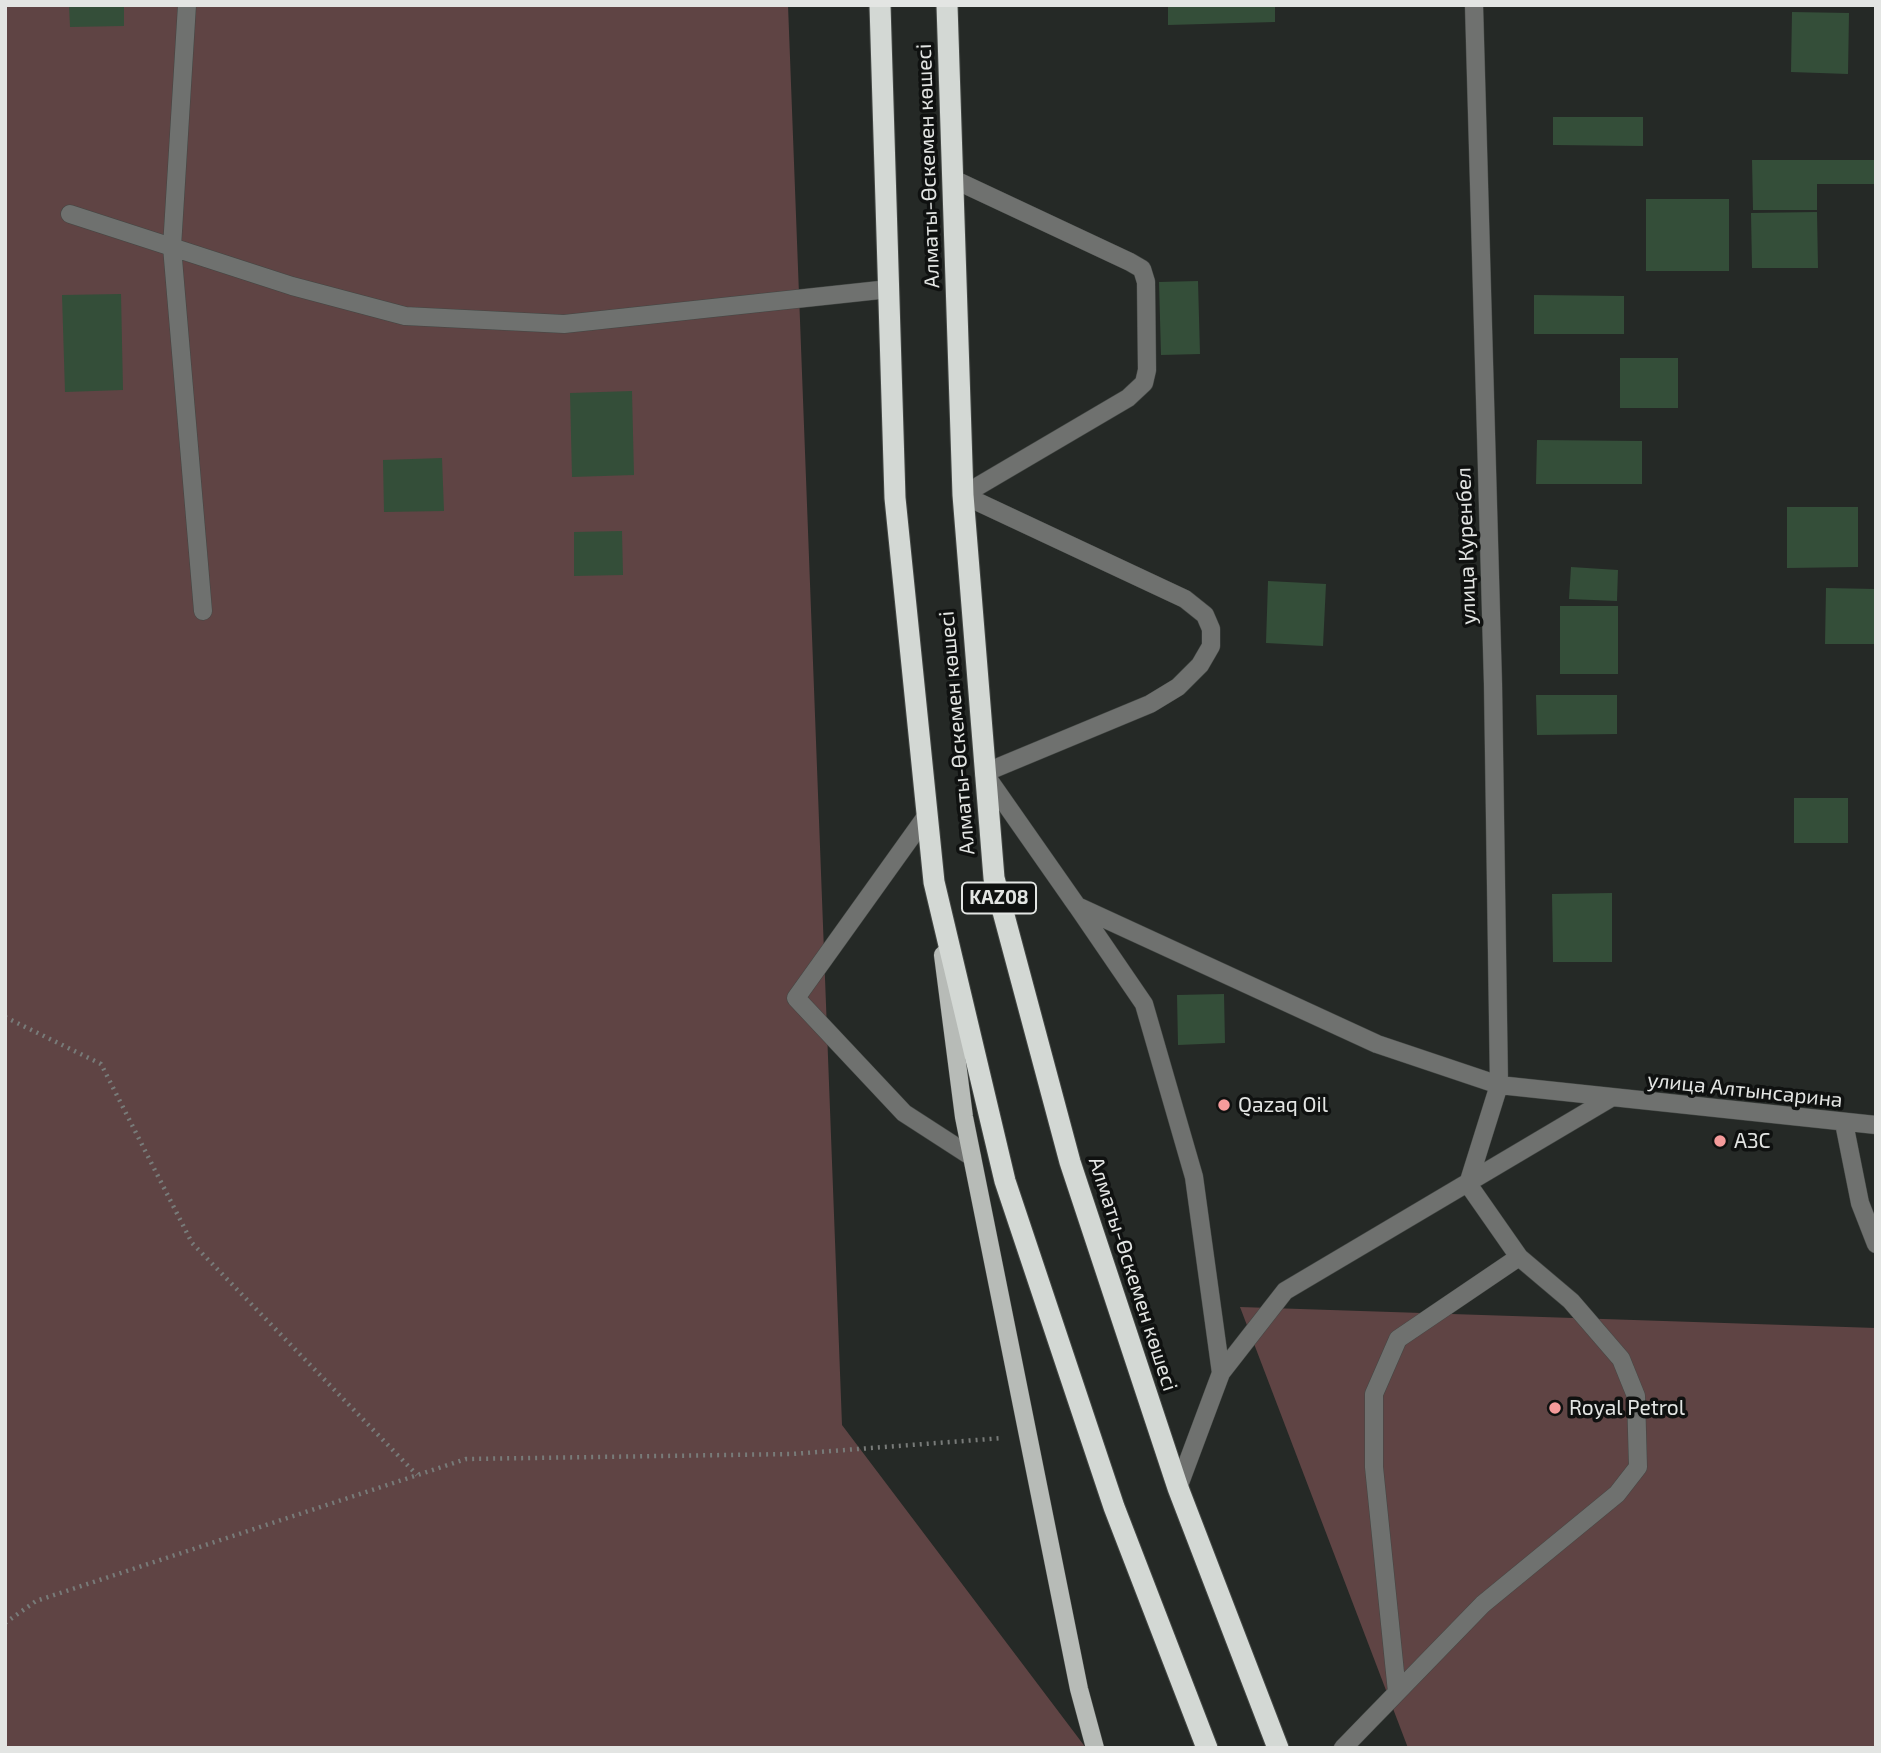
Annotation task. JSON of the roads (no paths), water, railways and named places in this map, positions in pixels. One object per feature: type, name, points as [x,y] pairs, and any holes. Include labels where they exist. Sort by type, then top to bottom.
[{"type":"highway","name":"Алматы-Өскемен көшесі","points":[[880,5],[895,498],[934,882],[1005,1181],[1114,1507],[1207,1748]]},
{"type":"highway","name":"Алматы-Өскемен көшесі","points":[[947,5],[962,495],[993,878],[1070,1162],[1178,1488],[1278,1748]]},
{"type":"main road","points":[[934,882],[972,1157],[1079,1689],[1095,1748]]},
{"type":"street","points":[[187,5],[172,247],[203,611]]},
{"type":"street","name":"улица Куренбел","points":[[1468,1184],[1499,1085],[1493,698],[1474,5]]},
{"type":"street","points":[[953,179],[1130,262],[1142,269],[1146,282],[1147,370],[1144,383],[1128,398],[962,495]]},
{"type":"street","points":[[70,214],[292,286],[405,316],[564,324],[888,289]]},
{"type":"street","points":[[962,495],[1185,599],[1205,615],[1211,629],[1211,646],[1200,665],[1178,687],[1150,704],[984,773],[1144,1004],[1195,1177],[1220,1373]]},
{"type":"street","points":[[927,815],[796,998],[904,1113],[972,1157]]},
{"type":"street","name":"улица Алтынсарина","points":[[1077,906],[1377,1044],[1499,1085],[1609,1099],[1876,1125]]},
{"type":"street","points":[[1178,1488],[1220,1373],[1285,1291],[1609,1099]]},
{"type":"street","points":[[1844,1123],[1860,1203],[1876,1244]]},
{"type":"street","points":[[1343,1748],[1483,1604],[1617,1493],[1638,1467],[1636,1396],[1621,1359],[1571,1301],[1519,1257],[1468,1184]]},
{"type":"street","points":[[1397,1692],[1374,1467],[1374,1394],[1398,1339],[1519,1257]]},
{"type":"place","name":"Qazaq Oil","points":[[1224,1105]]},
{"type":"place","name":"АЗС","points":[[1720,1141]]},
{"type":"place","name":"Royal Petrol","points":[[1555,1408]]}]
